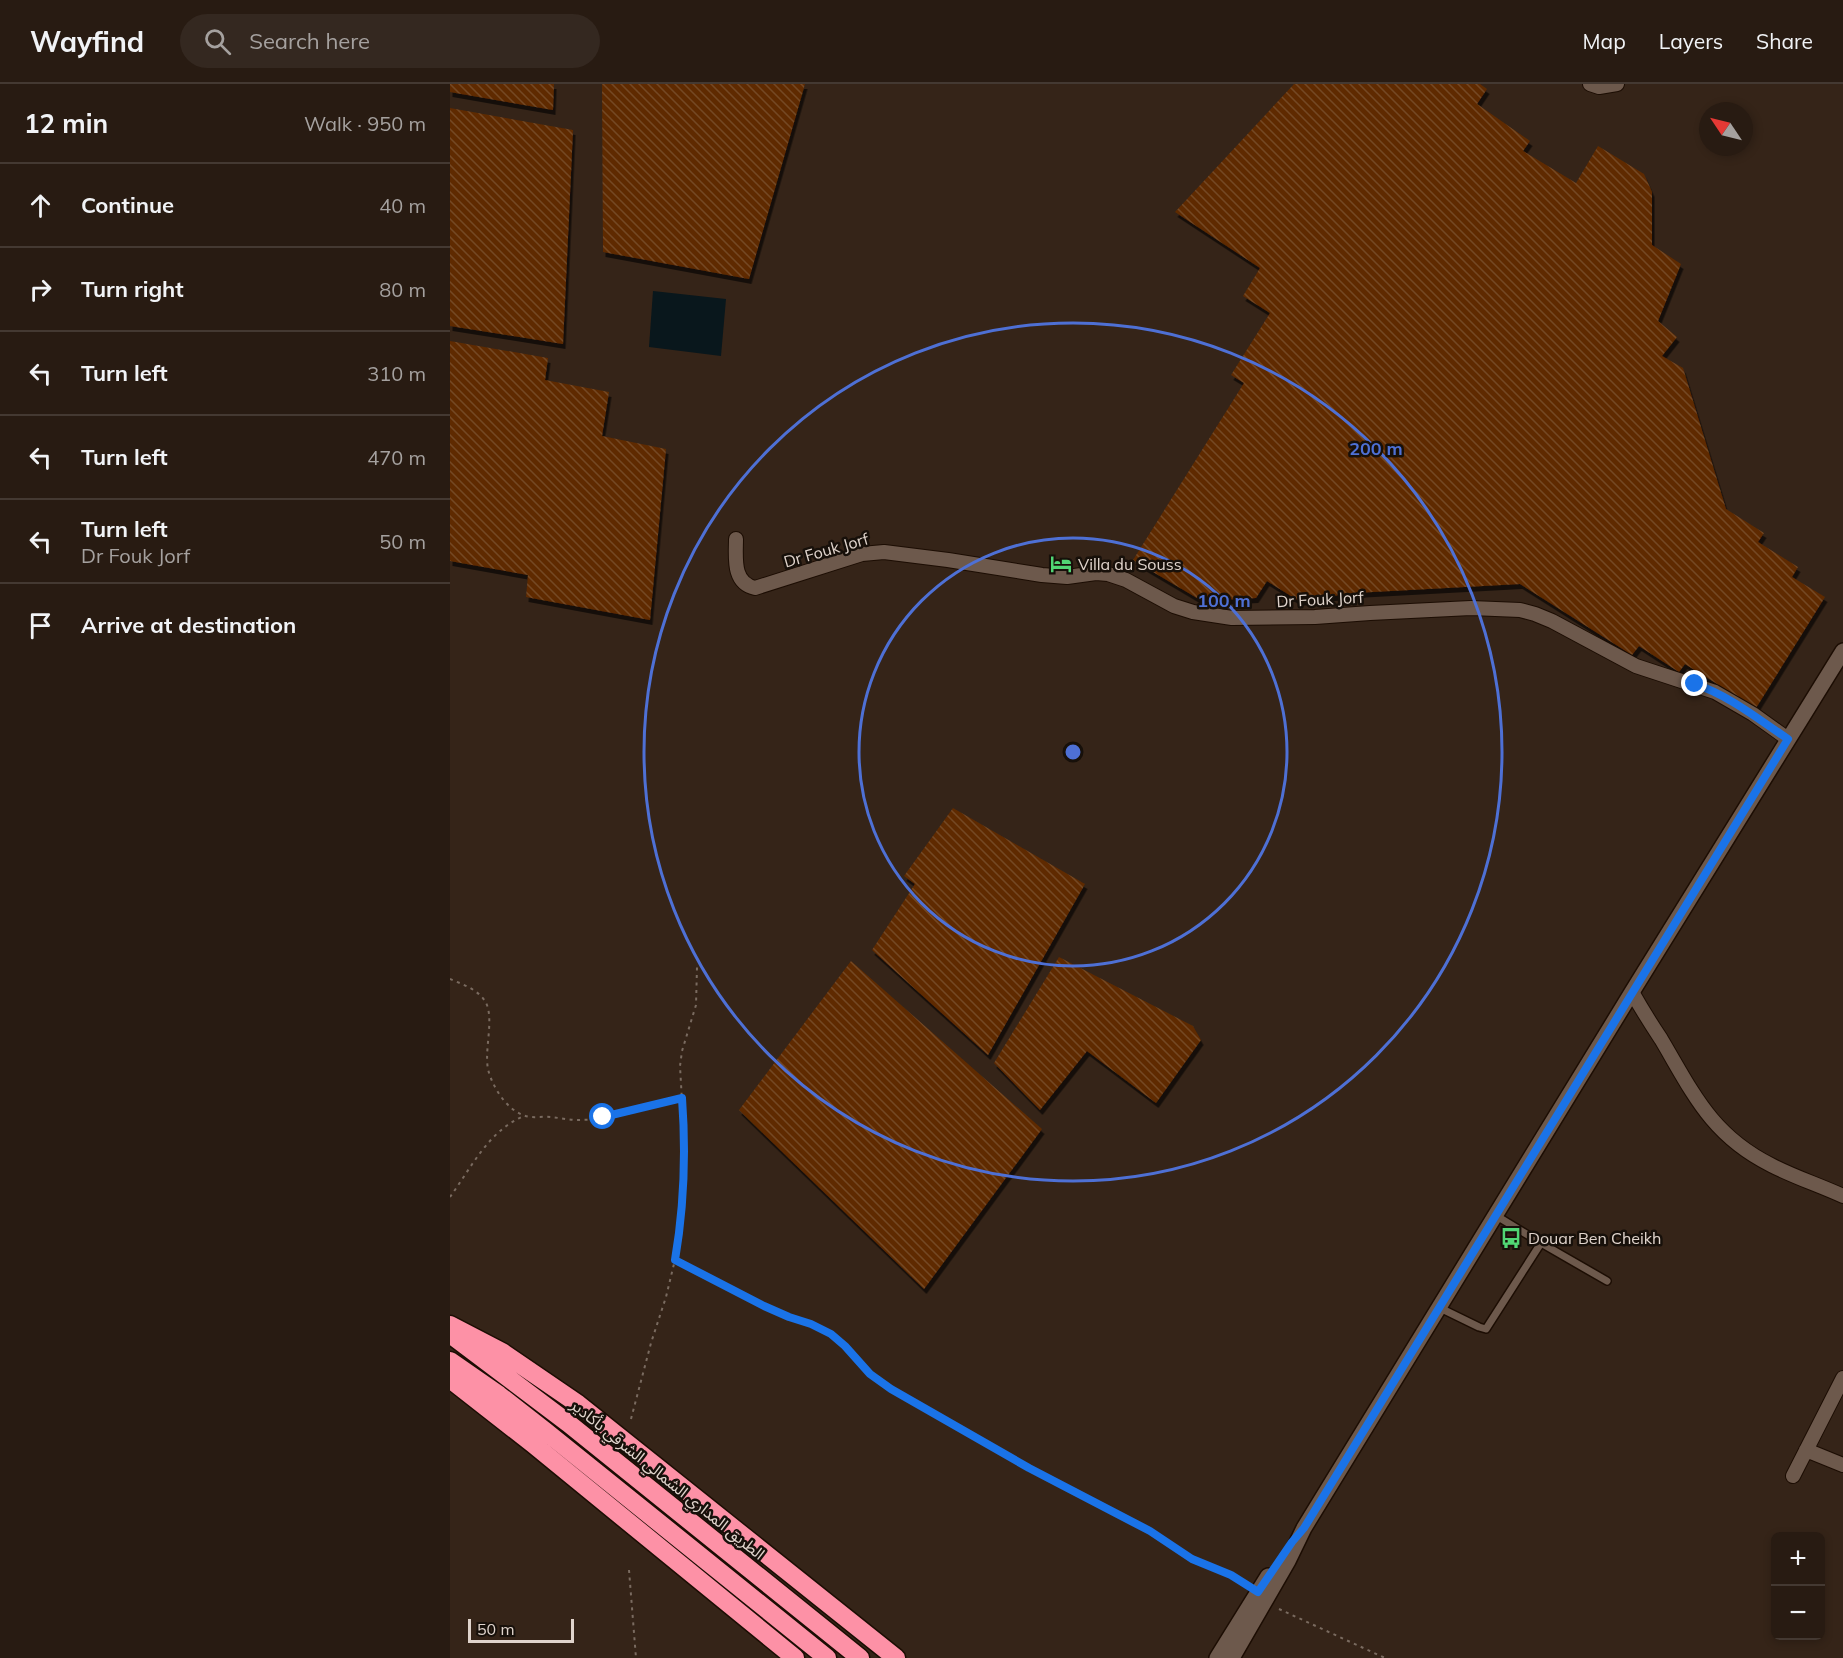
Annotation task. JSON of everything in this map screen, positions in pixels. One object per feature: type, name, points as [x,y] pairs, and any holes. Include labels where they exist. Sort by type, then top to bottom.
[{"type":"highway","points":[[450,1325],[502,1352],[578,1404],[896,1658]]},
{"type":"highway","name":"الطريق المداري الشمالي الشرقي بأكادير","points":[[450,1334],[568,1423],[860,1658]]},
{"type":"highway","points":[[450,1361],[500,1395],[826,1658]]},
{"type":"highway","points":[[450,1379],[795,1658]]},
{"type":"main road","points":[[1217,1658],[1288,1561],[1304,1528],[1843,651]]},
{"type":"main road","points":[[1232,1658],[1261,1597]]},
{"type":"street","points":[[1590,84],[1599,87],[1617,84]]},
{"type":"street","name":"Dr Fouk Jorf","points":[[736,539],[739,578],[747,586],[754,588],[862,554],[884,552],[1042,575],[1067,577],[1096,573],[1108,574],[1126,580],[1174,606],[1193,612],[1232,618],[1315,617],[1471,608],[1520,610],[1552,621],[1636,666],[1715,692],[1788,739]]},
{"type":"street","points":[[1632,992],[1696,1100],[1717,1127],[1734,1142],[1770,1165],[1843,1196]]},
{"type":"street","points":[[1793,1476],[1806,1450],[1838,1400],[1843,1378]]},
{"type":"street","points":[[1806,1450],[1843,1464]]},
{"type":"lane","points":[[1496,1215],[1607,1281]]},
{"type":"lane","points":[[1440,1308],[1486,1329],[1541,1243]]},
{"type":"path","points":[[631,1419],[675,1260],[681,1225],[683,1187],[680,1066],[682,1051],[696,1005],[697,967]]},
{"type":"path","points":[[450,979],[472,988],[484,1000],[489,1015],[487,1046],[489,1072],[494,1086],[515,1110],[524,1116]]},
{"type":"path","points":[[450,1197],[497,1132],[514,1120],[524,1116],[581,1120],[617,1115],[682,1098]]},
{"type":"path","points":[[675,1260],[764,1306],[831,1334],[870,1374],[891,1389],[1029,1468],[1150,1531],[1192,1559],[1231,1575],[1261,1597],[1385,1658]]},
{"type":"path","points":[[629,1570],[636,1658]]},
{"type":"shaded area","points":[[653,291],[726,299],[721,356],[649,347]]},
{"type":"building","points":[[450,84],[554,84],[553,110],[450,92]]},
{"type":"building","points":[[602,84],[805,84],[749,279],[603,252]]},
{"type":"building","points":[[1294,84],[1480,84],[1487,89],[1477,104],[1530,141],[1523,151],[1576,183],[1598,146],[1644,174],[1652,192],[1652,245],[1681,264],[1658,321],[1677,337],[1662,356],[1683,368],[1726,509],[1764,533],[1758,542],[1798,567],[1792,577],[1825,597],[1756,708],[1685,664],[1679,672],[1639,646],[1632,655],[1520,584],[1354,593],[1299,601],[1267,581],[1256,598],[1202,601],[1133,560],[1244,383],[1231,375],[1270,313],[1243,296],[1260,268],[1175,212]]},
{"type":"building","points":[[450,108],[573,130],[563,344],[450,326]]},
{"type":"building","points":[[450,341],[548,358],[545,380],[609,392],[602,436],[666,449],[650,620],[526,597],[528,575],[450,561]]},
{"type":"building","points":[[953,808],[1085,884],[988,1055],[872,950],[915,884],[904,876]]},
{"type":"building","points":[[1059,957],[1193,1026],[1201,1040],[1156,1103],[1087,1051],[1040,1110],[994,1063]]},
{"type":"building","points":[[851,961],[1042,1129],[924,1289],[739,1110]]},
{"type":"place","name":"Villa du Souss","points":[[1061,564]]},
{"type":"place","name":"Douar Ben Cheikh","points":[[1511,1238]]},
{"type":"route","points":[[603,1117],[682,1098],[683,1187],[681,1225],[675,1260],[764,1306],[831,1334],[870,1374],[891,1389],[1029,1468],[1150,1531],[1192,1559],[1231,1575],[1258,1592],[1304,1528],[1788,739],[1730,700],[1695,684]]}]
